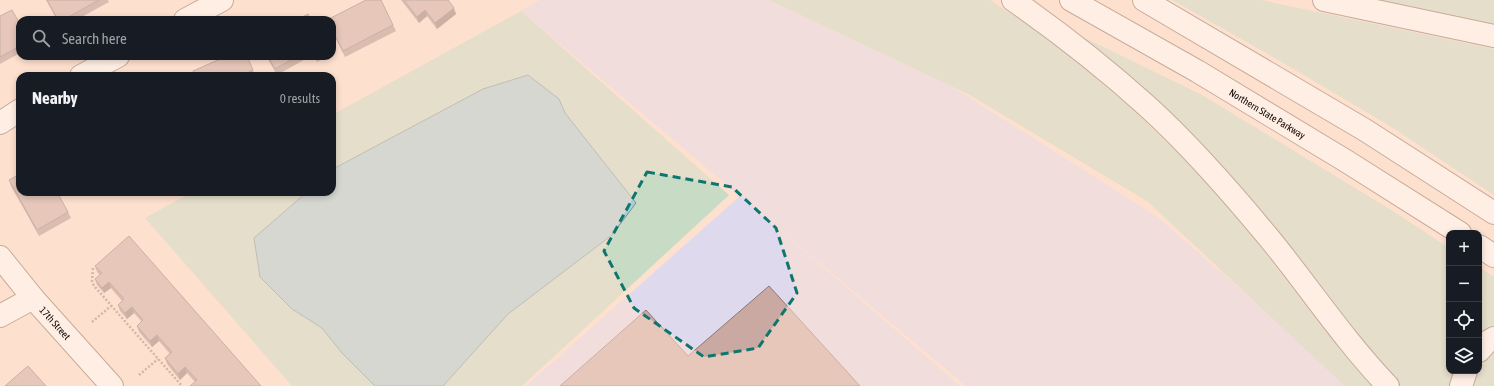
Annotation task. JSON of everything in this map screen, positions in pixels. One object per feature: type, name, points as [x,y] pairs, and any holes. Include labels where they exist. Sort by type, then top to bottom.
[{"type":"main road","points":[[192,16],[222,0]]},
{"type":"main road","points":[[1013,0],[1094,60],[1175,133],[1225,186],[1270,239],[1359,354],[1388,386]]},
{"type":"main road","name":"Northern State Parkway","points":[[1071,0],[1197,71],[1346,161],[1455,230]]},
{"type":"main road","points":[[1144,0],[1365,130],[1494,212]]},
{"type":"main road","points":[[1324,0],[1494,36]]},
{"type":"main road","points":[[88,72],[111,60]]},
{"type":"main road","points":[[0,123],[16,113]]},
{"type":"main road","points":[[1482,248],[1494,256]]},
{"type":"main road","name":"17th Street","points":[[0,257],[33,298],[112,386]]},
{"type":"main road","points":[[0,316],[33,298]]},
{"type":"main road","points":[[1482,348],[1487,342],[1494,338]]},
{"type":"main road","points":[[1461,386],[1465,374]]},
{"type":"path","points":[[93,268],[92,281],[94,286],[182,386]]},
{"type":"path","points":[[92,322],[111,306]]},
{"type":"path","points":[[139,375],[158,359]]},
{"type":"highlighted area","points":[[647,172],[732,187],[776,228],[797,293],[758,348],[704,357],[634,308],[604,251]]},
{"type":"shaded area","points":[[540,0],[768,0],[951,86],[1156,216],[1352,386],[966,386],[750,204],[960,386],[526,386],[740,196],[521,11]]},
{"type":"green space","points":[[769,0],[990,0],[1047,37],[1128,105],[1185,160],[1237,217],[1327,333],[1374,386],[1345,386],[1147,201],[968,94]]},
{"type":"green space","points":[[1172,0],[1261,0],[1494,49],[1494,195],[1390,126],[1275,58]]},
{"type":"green space","points":[[1363,0],[1494,0],[1494,30]]},
{"type":"green space","points":[[521,11],[729,195],[522,386],[292,386],[145,218],[185,196],[336,196],[336,113]]},
{"type":"green space","points":[[1083,37],[1202,95],[1396,213],[1446,246],[1446,374],[1456,374],[1452,386],[1396,386],[1116,69]]},
{"type":"green space","points":[[1482,269],[1494,277],[1494,331],[1482,338]]},
{"type":"green space","points":[[1494,351],[1494,386],[1472,386],[1475,374],[1482,374],[1482,365]]},
{"type":"water","points":[[528,75],[559,99],[565,113],[636,203],[612,235],[508,314],[443,386],[375,386],[342,353],[322,328],[292,309],[260,277],[254,238],[302,196],[336,196],[336,167],[483,89]]},
{"type":"building","points":[[47,0],[99,0],[70,16],[56,16]]},
{"type":"building","points":[[366,0],[381,0],[393,25],[343,51],[336,38],[335,16]]},
{"type":"building","points":[[404,0],[448,0],[454,8],[435,23],[425,10],[417,17]]},
{"type":"building","points":[[12,10],[16,17],[16,48],[0,57],[0,16]]},
{"type":"building","points":[[218,60],[249,60],[253,70],[249,72],[193,71]]},
{"type":"building","points":[[270,60],[291,60],[275,69]]},
{"type":"building","points":[[16,176],[16,192],[9,180]]},
{"type":"building","points":[[18,196],[59,196],[68,212],[37,230]]},
{"type":"building","points":[[129,236],[261,386],[190,386],[197,380],[185,367],[178,374],[165,358],[172,352],[157,335],[150,341],[137,326],[143,320],[132,307],[125,313],[118,305],[124,299],[109,282],[102,288],[95,279],[102,273],[95,266]]},
{"type":"building","points":[[769,286],[860,386],[560,386],[646,310],[688,356]]},
{"type":"building","points":[[28,366],[46,386],[5,386]]}]
